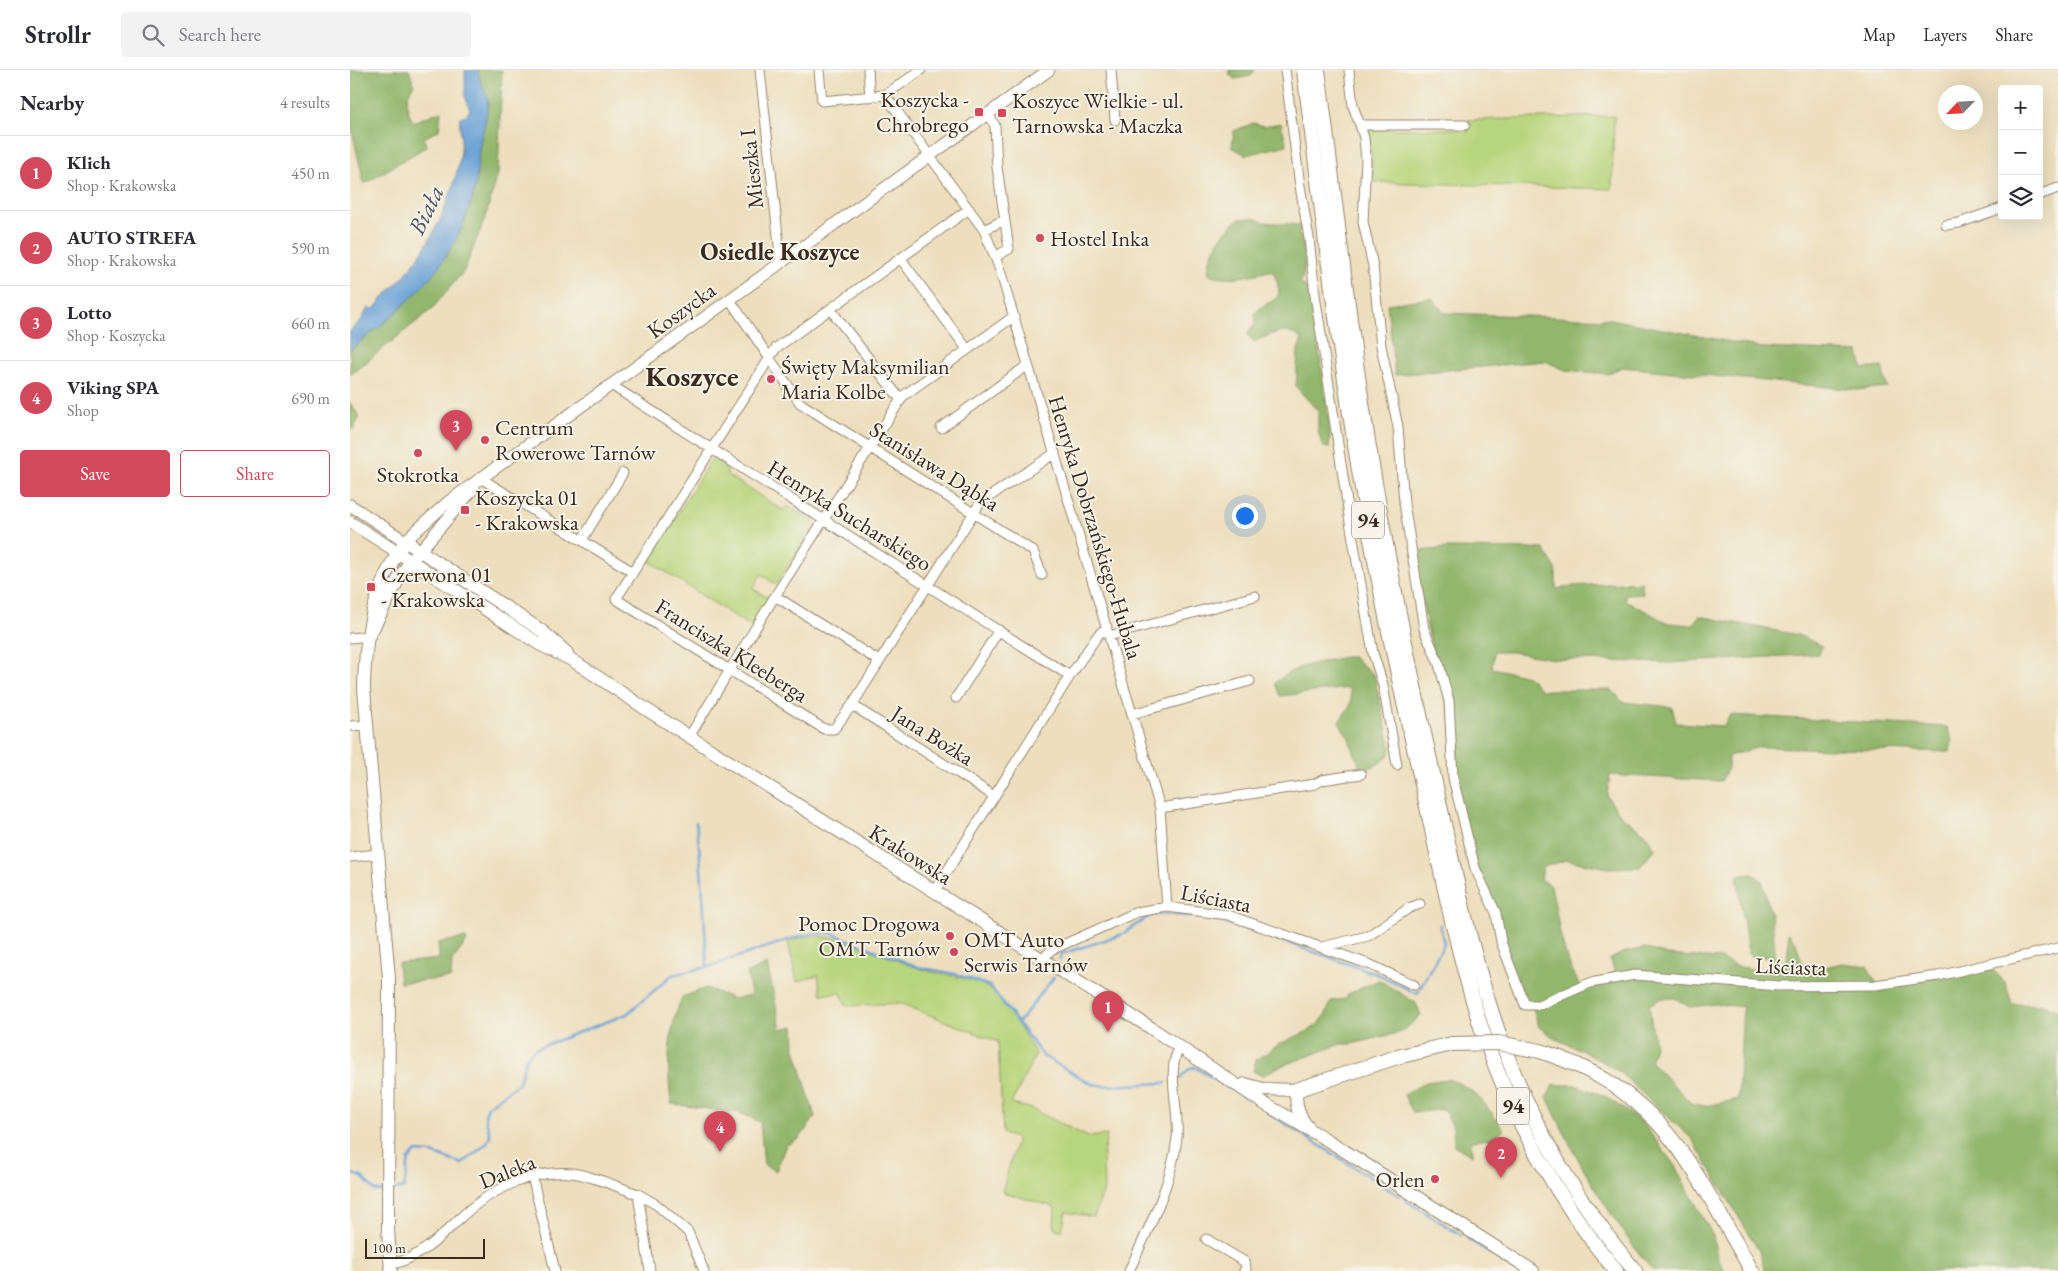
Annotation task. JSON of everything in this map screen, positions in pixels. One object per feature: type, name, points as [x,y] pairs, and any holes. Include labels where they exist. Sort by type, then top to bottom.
[{"type":"main road","name":"94","points":[[1304,70],[1359,473],[1394,662],[1457,939],[1482,1031],[1502,1080],[1540,1160],[1589,1237],[1616,1271]]},
{"type":"main road","name":"94","points":[[1318,70],[1374,479],[1408,658],[1475,954],[1499,1034],[1529,1106],[1575,1190],[1635,1271]]},
{"type":"main road","points":[[390,1268],[388,1204],[389,978],[367,725],[365,664],[370,635],[371,612],[385,573],[401,546]]},
{"type":"main road","name":"Krakowska","points":[[401,546],[420,550],[542,631],[572,660]]},
{"type":"main road","points":[[370,635],[398,580],[411,561]]},
{"type":"main road","name":"Krakowska","points":[[411,561],[539,644],[572,660],[1297,1123],[1533,1271]]},
{"type":"main road","points":[[1297,1123],[1291,1116],[1289,1106],[1296,1090],[1382,1062],[1452,1044],[1498,1044],[1540,1051],[1572,1061],[1601,1075],[1631,1095],[1652,1114],[1684,1154],[1752,1271]]},
{"type":"main road","name":"Krakowska","points":[[1230,1079],[1263,1089],[1296,1090]]},
{"type":"main road","name":"Krakowska","points":[[1253,1094],[1277,1098],[1296,1090]]},
{"type":"main road","name":"Krakowska","points":[[1296,1090],[1297,1110],[1300,1119],[1309,1129]]},
{"type":"main road","points":[[1589,1237],[1599,1254],[1605,1271]]},
{"type":"street","name":"Mieszka I","points":[[760,70],[781,263]]},
{"type":"street","points":[[819,70],[822,101],[885,95],[921,70]]},
{"type":"street","points":[[868,70],[870,97]]},
{"type":"street","name":"Koszycka","points":[[401,546],[448,502],[1049,70]]},
{"type":"street","points":[[1111,70],[1115,120]]},
{"type":"street","points":[[1285,70],[1315,295],[1350,522],[1373,653],[1383,686],[1397,765]]},
{"type":"street","points":[[1348,70],[1353,106],[1360,125],[1465,125]]},
{"type":"street","name":"Henryka Dobrzańskiego-Hubala","points":[[885,95],[984,230],[995,257],[1160,808],[1167,907]]},
{"type":"street","points":[[988,113],[995,126],[1004,220],[1009,249],[995,257]]},
{"type":"street","name":"Liściasta","points":[[1360,125],[1364,138],[1366,159],[1363,222],[1373,266],[1381,346],[1398,427],[1404,503],[1424,629],[1439,664],[1449,701],[1453,778],[1475,868],[1496,913],[1501,942],[1525,1005],[1539,1005],[1590,983],[1635,975],[1779,986],[1875,985],[1938,976],[2058,948]]},
{"type":"street","points":[[2043,194],[2058,188]]},
{"type":"street","name":"Franciszka Kleeberga","points":[[969,209],[776,348],[769,356],[616,600],[828,730],[834,729],[852,705],[980,503],[1055,453]]},
{"type":"street","points":[[1946,225],[1959,223],[1998,209]]},
{"type":"street","points":[[984,230],[1004,220]]},
{"type":"street","points":[[901,259],[967,349]]},
{"type":"street","name":"Stanisława Dąbka","points":[[730,300],[800,403],[1033,551],[1042,575]]},
{"type":"street","points":[[830,309],[901,400]]},
{"type":"street","points":[[690,737],[775,596],[903,396],[1014,317]]},
{"type":"street","points":[[941,428],[1028,365]]},
{"type":"street","name":"Henryka Sucharskiego","points":[[612,385],[1070,676]]},
{"type":"street","points":[[582,540],[624,473]]},
{"type":"street","name":"Koszycka","points":[[420,550],[482,479]]},
{"type":"street","points":[[482,479],[633,572]]},
{"type":"street","name":"Krakowska","points":[[350,505],[401,546],[411,561]]},
{"type":"street","name":"Krakowska","points":[[350,522],[401,546]]},
{"type":"street","points":[[411,561],[420,550]]},
{"type":"street","points":[[775,596],[879,661]]},
{"type":"street","points":[[934,892],[1070,676],[1098,635],[1255,596]]},
{"type":"street","points":[[956,698],[999,630]]},
{"type":"street","points":[[350,638],[370,635]]},
{"type":"street","points":[[1132,714],[1250,681]]},
{"type":"street","name":"Jana Bożka","points":[[852,705],[994,796]]},
{"type":"street","points":[[350,726],[367,725]]},
{"type":"street","points":[[1160,808],[1315,784],[1322,780],[1361,774]]},
{"type":"street","points":[[350,857],[378,854]]},
{"type":"street","points":[[1321,947],[1368,936],[1409,908],[1420,904]]},
{"type":"street","name":"Liściasta","points":[[1042,960],[1051,950],[1136,912],[1167,907],[1228,915],[1371,965],[1414,985]]},
{"type":"street","points":[[1129,1271],[1164,1192],[1173,1164],[1178,1113],[1172,1069],[1175,1054],[1180,1047]]},
{"type":"street","name":"Daleka","points":[[390,1268],[427,1250],[475,1204],[532,1176],[574,1173],[638,1194],[658,1205],[688,1232],[704,1271]]},
{"type":"street","points":[[532,1176],[555,1271]]},
{"type":"street","points":[[638,1194],[650,1271]]},
{"type":"street","points":[[1206,1239],[1245,1262],[1246,1269],[1244,1271]]},
{"type":"green space","points":[[350,70],[409,70],[414,85],[407,98],[407,103],[413,122],[441,111],[439,130],[424,138],[427,146],[364,184],[350,122]]},
{"type":"green space","points":[[478,70],[502,70],[498,174],[484,221],[464,271],[431,310],[350,375],[350,350],[365,338],[454,243],[465,220],[473,197],[482,127],[489,104],[479,82]]},
{"type":"green space","points":[[1229,70],[1255,70],[1251,76],[1235,79],[1230,75]]},
{"type":"green space","points":[[1614,116],[1612,189],[1373,182],[1369,129],[1461,129],[1468,132],[1468,120]]},
{"type":"green space","points":[[1253,123],[1264,126],[1281,123],[1287,145],[1246,155],[1232,147],[1234,131]]},
{"type":"green space","points":[[1253,218],[1264,222],[1300,225],[1301,230],[1298,233],[1303,243],[1305,258],[1304,272],[1300,283],[1309,292],[1314,314],[1330,431],[1329,448],[1323,447],[1318,431],[1318,411],[1296,387],[1298,350],[1302,339],[1296,335],[1284,332],[1272,334],[1254,342],[1248,335],[1251,328],[1256,324],[1255,313],[1278,296],[1278,284],[1274,273],[1269,271],[1231,277],[1208,274],[1211,257],[1217,243],[1239,219]]},
{"type":"green space","points":[[1432,298],[1444,313],[1610,319],[1763,348],[1859,352],[1863,369],[1882,367],[1887,387],[1857,390],[1622,367],[1607,374],[1565,370],[1545,361],[1395,375],[1387,304]]},
{"type":"green space","points":[[779,380],[794,402],[794,404],[782,394]]},
{"type":"green space","points":[[350,403],[360,417],[353,430],[350,427]]},
{"type":"green space","points":[[712,458],[727,467],[727,475],[781,509],[783,510],[788,506],[816,523],[776,585],[761,574],[753,589],[769,598],[751,627],[649,561]]},
{"type":"green space","points":[[1447,548],[1544,549],[1556,569],[1556,589],[1572,586],[1642,582],[1643,593],[1625,594],[1625,600],[1668,623],[1692,625],[1699,616],[1798,635],[1822,646],[1819,654],[1669,663],[1554,659],[1512,652],[1494,652],[1492,668],[1528,676],[1541,690],[1612,690],[1623,702],[1672,707],[1676,723],[1724,726],[1730,715],[1947,727],[1952,740],[1950,752],[1760,747],[1728,756],[1728,768],[1721,781],[1610,775],[1607,796],[1622,817],[1645,833],[1655,849],[1640,867],[1609,868],[1567,860],[1543,867],[1541,879],[1551,886],[1564,950],[1581,986],[1612,978],[1614,969],[1609,960],[1622,953],[1644,948],[1668,955],[1721,959],[1736,966],[1769,972],[1769,957],[1751,957],[1747,947],[1737,876],[1752,874],[1762,880],[1772,920],[1776,960],[1784,965],[1788,952],[1788,933],[1796,942],[1802,964],[1817,969],[1842,963],[1867,966],[1878,986],[1993,970],[2005,982],[2012,1004],[2046,1005],[2058,1011],[2058,1271],[1765,1271],[1759,1251],[1692,1139],[1617,1070],[1579,1049],[1556,1039],[1539,1027],[1533,1008],[1525,1009],[1476,869],[1459,802],[1450,713],[1432,650],[1412,552]],"holes":[[[1662,998],[1675,998],[1689,1007],[1717,1004],[1743,1007],[1738,1099],[1705,1106],[1691,1103],[1650,1061],[1655,1047],[1649,1005]]]},
{"type":"green space","points":[[1345,657],[1353,657],[1374,675],[1391,749],[1383,761],[1361,770],[1348,736],[1339,723],[1351,704],[1349,688],[1280,696],[1275,683],[1299,668]]},
{"type":"green space","points":[[809,936],[840,939],[854,943],[925,970],[972,981],[987,987],[993,992],[1000,999],[1036,1054],[1011,1104],[1030,1108],[1088,1137],[1107,1135],[1103,1155],[1104,1190],[1094,1217],[1066,1212],[1062,1231],[1054,1228],[1055,1207],[1002,1192],[1017,1139],[1003,1133],[998,1042],[899,1003],[846,1006],[841,993],[821,994],[818,975],[797,982],[788,941]]},
{"type":"green space","points":[[465,938],[467,941],[452,961],[451,978],[400,983],[398,963],[439,959],[438,943]]},
{"type":"green space","points":[[767,964],[781,1029],[794,1026],[795,1049],[815,1117],[799,1139],[786,1145],[776,1171],[764,1165],[760,1122],[740,1113],[671,1104],[669,1076],[669,1050],[673,1024],[682,997],[706,988],[734,999],[751,995],[747,973]]},
{"type":"green space","points":[[1379,980],[1416,1003],[1421,1015],[1402,1032],[1352,1044],[1341,1044],[1276,1068],[1262,1076],[1253,1071],[1256,1060],[1318,1024],[1331,1001],[1345,999],[1348,994]]},
{"type":"green space","points":[[1447,1079],[1466,1087],[1480,1099],[1504,1130],[1491,1139],[1471,1141],[1472,1156],[1454,1145],[1453,1127],[1444,1109],[1413,1113],[1404,1095],[1426,1082]]},
{"type":"green space","points":[[1553,1085],[1575,1085],[1605,1096],[1642,1122],[1675,1166],[1713,1236],[1717,1257],[1725,1271],[1653,1271],[1608,1209],[1569,1143],[1547,1097]]},
{"type":"water","points":[[465,70],[478,70],[488,102],[479,150],[475,187],[466,217],[455,241],[427,282],[391,317],[350,350],[350,331],[362,319],[368,308],[374,309],[408,272],[429,240],[444,211],[461,151],[460,117],[466,115],[470,110],[465,96]]},
{"type":"waterway","points":[[696,822],[702,876],[707,967]]},
{"type":"waterway","points":[[1060,959],[1061,954],[1121,935],[1151,915],[1167,914],[1208,918],[1241,927],[1380,975],[1417,994],[1444,944],[1440,925]]},
{"type":"waterway","points":[[392,1191],[404,1188],[409,1159],[416,1152],[432,1153],[462,1164],[487,1143],[490,1136],[485,1115],[488,1106],[519,1083],[526,1058],[535,1049],[627,1014],[672,975],[708,967],[814,933],[831,933],[918,967],[955,974],[990,986],[1043,1056],[1092,1084],[1105,1086],[1166,1083]]},
{"type":"waterway","points":[[1018,1023],[1054,977]]},
{"type":"waterway","points":[[1180,1079],[1189,1069],[1195,1067],[1247,1099]]},
{"type":"waterway","points":[[1268,1113],[1373,1179]]},
{"type":"waterway","points":[[350,1173],[362,1177],[375,1191],[384,1191]]},
{"type":"waterway","points":[[1380,1184],[1400,1196]]},
{"type":"waterway","points":[[1405,1200],[1461,1235]]},
{"type":"waterway","points":[[1468,1239],[1518,1271]]},
{"type":"place","name":"Koszycka - Chrobrego","points":[[979,112]]},
{"type":"place","name":"Koszyce Wielkie - ul. Tarnowska - Maczka","points":[[1002,113]]},
{"type":"place","name":"Hostel Inka","points":[[1040,238]]},
{"type":"place","name":"Święty Maksymilian Maria Kolbe","points":[[771,379]]},
{"type":"place","name":"Centrum Rowerowe Tarnów","points":[[485,440]]},
{"type":"place","name":"Lotto","points":[[456,451]]},
{"type":"place","name":"Stokrotka","points":[[418,453]]},
{"type":"place","name":"Koszycka 01 - Krakowska","points":[[465,510]]},
{"type":"place","name":"Czerwona 01 - Krakowska","points":[[371,587]]},
{"type":"place","name":"Pomoc Drogowa OMT Tarnów","points":[[950,936]]},
{"type":"place","name":"OMT Auto Serwis Tarnów","points":[[954,952]]},
{"type":"place","name":"Klich","points":[[1108,1032]]},
{"type":"place","name":"Viking SPA","points":[[720,1152]]},
{"type":"place","name":"AUTO STREFA","points":[[1501,1178]]},
{"type":"place","name":"Orlen","points":[[1435,1179]]},
{"type":"district","name":"Osiedle Koszyce","points":[[780,252]]},
{"type":"district","name":"Koszyce","points":[[692,376]]},
{"type":"water label","name":"Biała","points":[[426,210]]}]
